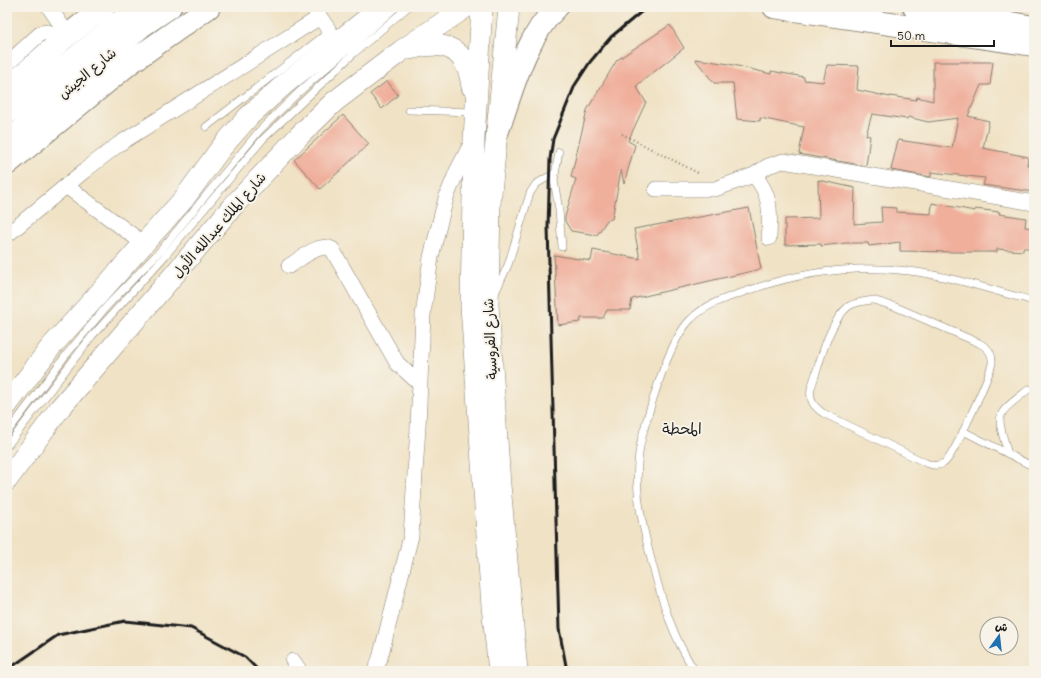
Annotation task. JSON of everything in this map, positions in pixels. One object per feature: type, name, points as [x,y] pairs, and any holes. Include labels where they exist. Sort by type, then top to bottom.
[{"type":"main road","points":[[8,78],[65,38],[104,7]]},
{"type":"main road","name":"شارع الجيش","points":[[7,142],[44,96],[138,7]]},
{"type":"main road","name":"شارع الجيش","points":[[7,113],[44,96],[170,7]]},
{"type":"main road","points":[[7,164],[130,63],[209,7]]},
{"type":"main road","points":[[7,405],[50,348],[183,200],[222,148],[249,116],[287,82],[334,36],[382,7]]},
{"type":"main road","name":"شارع الملك عبدالله الأول","points":[[7,480],[60,408],[232,207],[334,102],[401,51],[466,7]]},
{"type":"main road","name":"شارع الفروسية","points":[[482,7],[474,139],[471,306],[492,606],[500,671]]},
{"type":"main road","name":"شارع الفروسية","points":[[508,7],[490,204],[488,305],[500,485],[517,671]]},
{"type":"main road","points":[[497,133],[530,44],[544,22],[557,7]]},
{"type":"main road","points":[[774,7],[1034,45]]},
{"type":"main road","points":[[914,7],[1034,27]]},
{"type":"main road","points":[[401,51],[433,44],[444,46],[460,55],[465,62],[471,79],[476,112]]},
{"type":"street","points":[[49,7],[65,38]]},
{"type":"street","points":[[7,235],[119,144],[316,12],[334,36]]},
{"type":"street","points":[[375,671],[380,658],[410,543],[418,427],[423,315],[431,257],[446,198],[456,171],[474,139]]},
{"type":"street","points":[[656,189],[704,190],[724,186],[754,175],[776,163],[783,161],[1034,204]]},
{"type":"street","points":[[754,175],[762,185],[768,199],[770,214],[769,238]]},
{"type":"street","points":[[66,186],[143,243]]},
{"type":"street","points":[[289,266],[319,248],[328,247],[332,249],[397,364],[420,384]]},
{"type":"lane","points":[[7,433],[70,350],[107,306],[160,251],[260,130],[299,92],[396,7]]},
{"type":"lane","points":[[7,446],[92,336],[165,256],[263,139],[353,54],[408,7]]},
{"type":"lane","points":[[206,127],[334,36]]},
{"type":"lane","points":[[409,110],[476,112]]},
{"type":"lane","points":[[559,152],[554,188],[559,210],[562,247]]},
{"type":"lane","points":[[488,305],[508,265],[530,193],[536,184],[555,173]]},
{"type":"lane","points":[[695,671],[678,642],[667,617],[659,592],[637,497],[637,472],[644,428],[677,336],[690,319],[707,306],[762,286],[784,279],[829,271],[910,271],[1034,301]]},
{"type":"lane","points":[[873,300],[884,302],[980,343],[989,351],[992,356],[990,368],[963,431],[948,459],[944,463],[932,465],[816,408],[810,396],[811,388],[834,324],[849,306],[861,301],[873,300]]},
{"type":"lane","points":[[1008,454],[1000,424],[1000,415],[1005,408],[1029,389]]},
{"type":"lane","points":[[963,431],[1034,467]]},
{"type":"path","points":[[622,134],[724,186]]},
{"type":"building","points":[[670,25],[684,48],[636,86],[646,102],[628,141],[635,145],[624,184],[621,170],[612,219],[607,220],[597,235],[571,231],[565,221],[565,217],[576,179],[571,177],[587,110],[617,60]]},
{"type":"building","points":[[695,59],[729,64],[771,74],[771,71],[804,77],[804,80],[823,82],[827,65],[859,66],[857,90],[890,97],[916,100],[917,97],[933,101],[933,62],[993,62],[990,85],[981,85],[968,116],[989,121],[983,148],[1028,157],[1027,165],[1034,166],[1034,192],[983,185],[985,178],[931,172],[931,177],[891,170],[898,140],[952,148],[958,118],[928,122],[908,117],[907,119],[872,114],[866,135],[870,136],[866,166],[799,154],[804,127],[760,118],[760,121],[737,119],[733,83],[714,83]]},
{"type":"building","points":[[387,81],[398,95],[382,109],[370,94]]},
{"type":"building","points":[[343,115],[369,144],[320,189],[294,160]]},
{"type":"building","points":[[818,180],[855,188],[854,224],[882,222],[881,207],[896,208],[896,212],[931,214],[932,203],[975,211],[975,209],[1000,212],[999,214],[1026,218],[1025,227],[1034,228],[1034,248],[1023,248],[1023,251],[997,249],[997,252],[957,252],[900,251],[900,242],[869,246],[868,243],[846,243],[821,246],[821,244],[785,245],[785,219],[819,218]]},
{"type":"building","points":[[749,208],[761,269],[632,299],[630,310],[607,310],[603,318],[581,318],[580,322],[558,325],[554,255],[591,261],[593,250],[640,259],[634,229]]},
{"type":"railway","points":[[567,671],[559,629],[548,227],[550,159],[553,139],[575,85],[590,62],[611,37],[647,7]]},
{"type":"railway","points":[[7,670],[58,635],[125,621],[191,628],[245,657],[259,671]]},
{"type":"district","name":"المحطة","points":[[682,429]]}]
